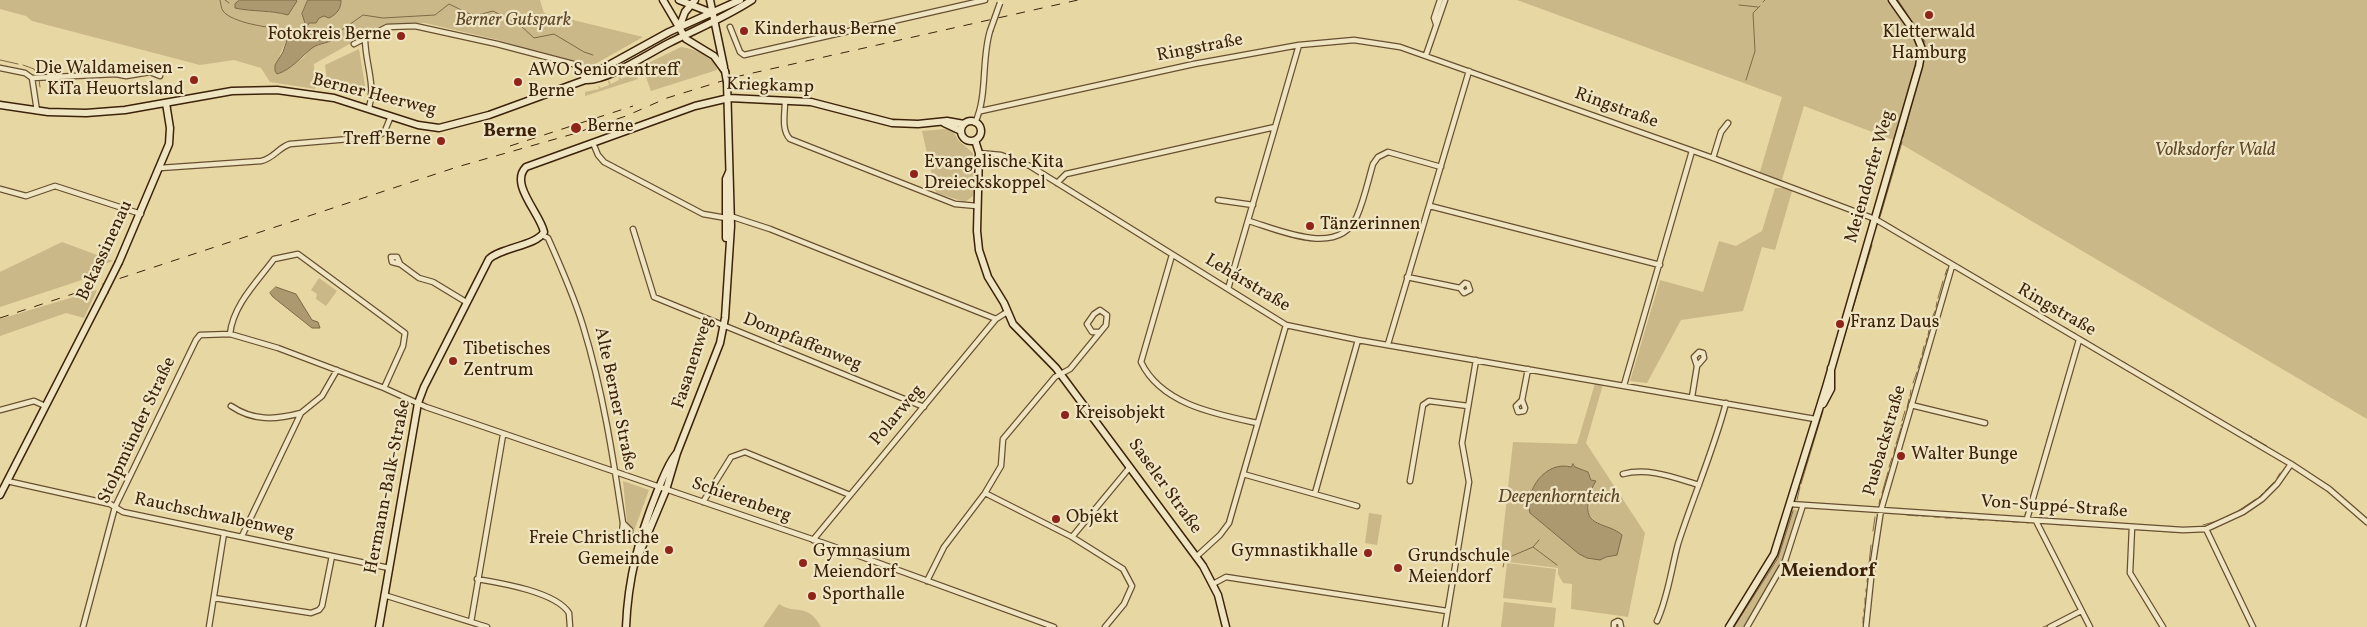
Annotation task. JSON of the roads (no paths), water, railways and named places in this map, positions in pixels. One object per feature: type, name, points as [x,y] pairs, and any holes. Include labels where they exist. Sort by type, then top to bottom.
[{"type":"street","points":[[663,0],[688,42],[714,56],[724,71]]},
{"type":"street","points":[[679,0],[692,3],[712,13]]},
{"type":"street","points":[[710,0],[729,98],[729,172],[731,179],[729,217]]},
{"type":"street","name":"Berner Heerweg","points":[[0,105],[37,111],[105,112],[232,91],[278,90],[320,95],[369,108],[426,127],[449,127],[532,101],[585,80],[679,28],[740,0]]},
{"type":"street","name":"Berner Heerweg","points":[[585,80],[593,81],[614,72],[714,22],[752,0]]},
{"type":"street","points":[[730,27],[740,52],[744,55],[985,0]]},
{"type":"street","points":[[1436,24],[1434,18],[1440,0]]},
{"type":"street","points":[[1426,55],[1445,0]]},
{"type":"street","name":"Meiendorfer Weg","points":[[1729,627],[1774,554],[1815,419],[1831,389],[1831,368],[1919,66],[1922,49],[1916,34],[1892,0]]},
{"type":"street","name":"Saseler Straße","points":[[1000,2],[990,31],[983,61],[981,111],[975,123],[980,131],[975,140],[979,153],[977,231],[981,258],[988,277],[1020,333],[1060,374],[1196,557],[1213,584],[1226,627]]},
{"type":"street","points":[[679,28],[683,14],[692,3]]},
{"type":"street","points":[[354,44],[387,27],[414,26],[497,44],[576,65],[585,80]]},
{"type":"street","points":[[365,38],[366,59],[373,90],[369,108]]},
{"type":"street","name":"Ringstraße","points":[[981,111],[1194,64],[1299,45],[1354,40],[1400,47],[1713,158],[1875,219],[2291,464],[2329,489],[2367,522]]},
{"type":"street","points":[[1228,289],[1299,45]]},
{"type":"street","points":[[0,68],[25,73],[32,78],[116,74],[126,76],[150,72],[160,76]]},
{"type":"street","points":[[1388,344],[1469,71]]},
{"type":"street","points":[[32,78],[37,111]]},
{"type":"street","name":"Kriegkamp","points":[[520,175],[530,164],[695,106],[729,98],[819,103],[892,124],[954,121],[964,124]]},
{"type":"street","points":[[785,100],[784,128],[790,139],[955,204],[977,206]]},
{"type":"street","name":"Bekassinenau","points":[[0,495],[104,292],[141,214],[170,140],[166,103]]},
{"type":"street","points":[[160,168],[262,161],[270,158],[284,145],[380,136],[386,130],[391,116]]},
{"type":"street","name":"Kriegkamp","points":[[942,122],[961,131]]},
{"type":"street","points":[[1713,158],[1721,132],[1728,122]]},
{"type":"street","points":[[975,123],[964,124],[961,131],[966,139],[975,140]]},
{"type":"street","points":[[1057,183],[1066,174],[1275,127]]},
{"type":"street","points":[[593,143],[599,157],[604,162],[704,214],[743,219],[996,319]]},
{"type":"street","points":[[1624,385],[1692,151]]},
{"type":"street","points":[[1248,222],[1314,240],[1332,238],[1348,230],[1357,218],[1373,164],[1378,157],[1388,152],[1441,167]]},
{"type":"street","name":"Lehárstraße","points":[[979,153],[1012,158],[1057,183],[1286,325],[1358,340],[1815,419]]},
{"type":"street","points":[[729,172],[726,179],[726,210],[729,217]]},
{"type":"street","name":"Alte Berner Straße","points":[[520,175],[524,191],[543,230],[542,235],[548,238],[564,273],[583,324],[601,391],[623,523]]},
{"type":"street","points":[[0,189],[26,196],[55,186],[141,214]]},
{"type":"street","points":[[1218,200],[1253,205]]},
{"type":"street","points":[[1430,206],[1660,265]]},
{"type":"street","name":"Fasanenweg","points":[[643,538],[666,490],[677,453],[720,343],[724,327],[729,217]]},
{"type":"street","name":"Dompfaffenweg","points":[[633,229],[654,298],[924,407]]},
{"type":"street","name":"Hermann-Balk-Straße","points":[[379,627],[418,403],[424,388],[486,264],[493,255],[542,235]]},
{"type":"street","points":[[230,334],[231,323],[238,307],[274,259],[298,254],[406,334],[403,346],[384,388]]},
{"type":"street","points":[[1172,255],[1141,362],[1148,376],[1177,400],[1257,423]]},
{"type":"street","points":[[400,264],[419,278],[433,282],[466,302]]},
{"type":"street","name":"Pusbackstraße","points":[[1866,627],[1881,510],[1952,266]]},
{"type":"street","points":[[1407,276],[1460,288]]},
{"type":"street","points":[[927,581],[944,547],[985,493],[1001,466],[1003,439],[1055,377],[1070,369],[1099,332],[1108,319],[1105,312],[1100,310],[1094,314],[1087,324],[1092,332],[1099,332]]},
{"type":"street","name":"Polarweg","points":[[814,540],[996,319],[1007,312]]},
{"type":"street","points":[[1196,557],[1220,535],[1229,522],[1286,325]]},
{"type":"street","name":"Schierenberg","points":[[200,335],[230,334],[278,348],[384,388],[426,407],[503,435],[814,540],[1054,627]]},
{"type":"street","name":"Stolpmünder Straße","points":[[82,627],[115,507],[200,335]]},
{"type":"street","points":[[1315,493],[1358,340]]},
{"type":"street","points":[[2027,519],[2080,340]]},
{"type":"street","points":[[1445,627],[1469,482],[1462,443],[1476,360]]},
{"type":"street","points":[[1692,397],[1697,366]]},
{"type":"street","points":[[1522,400],[1528,369]]},
{"type":"street","points":[[231,406],[243,414],[260,419],[276,419],[300,413],[322,396],[337,370]]},
{"type":"street","points":[[0,410],[34,401],[45,406]]},
{"type":"street","points":[[1410,481],[1423,405],[1429,401],[1468,406]]},
{"type":"street","points":[[1657,621],[1662,610],[1678,545],[1715,445],[1726,404]]},
{"type":"street","points":[[1911,404],[1985,422]]},
{"type":"street","points":[[242,536],[300,413]]},
{"type":"street","points":[[472,622],[477,579],[503,435]]},
{"type":"street","points":[[703,502],[732,457],[746,452],[850,495]]},
{"type":"street","name":"Fasanenweg","points":[[643,538],[659,488],[668,466],[677,453]]},
{"type":"street","name":"Von-Suppé-Straße","points":[[1790,504],[2132,527],[2182,530],[2206,529],[2243,512],[2262,499],[2277,484],[2291,464]]},
{"type":"street","points":[[1072,537],[1130,466]]},
{"type":"street","points":[[1623,474],[1634,471],[1654,473],[1699,485]]},
{"type":"street","points":[[1243,474],[1357,506]]},
{"type":"street","name":"Rauchschwalbenweg","points":[[7,481],[115,507],[123,512],[389,568]]},
{"type":"street","points":[[985,493],[1072,537],[1124,569],[1132,586],[1124,604],[1105,627]]},
{"type":"street","points":[[1747,627],[1785,561],[1803,505]]},
{"type":"street","points":[[2036,521],[2090,627]]},
{"type":"street","points":[[2132,527],[2130,573],[2163,627]]},
{"type":"street","points":[[2206,529],[2253,627]]},
{"type":"street","points":[[209,627],[224,533]]},
{"type":"street","points":[[626,627],[629,594],[643,538]]},
{"type":"street","points":[[214,598],[311,613],[319,610],[322,606],[332,556]]},
{"type":"street","points":[[1213,584],[1226,577],[1447,611]]},
{"type":"street","points":[[477,579],[506,584],[558,602],[569,613],[570,627]]},
{"type":"street","points":[[384,595],[487,627]]},
{"type":"street","points":[[2050,627],[2081,611]]},
{"type":"street","points":[[1614,627],[1614,623],[1618,621],[1621,627]]},
{"type":"water","points":[[240,0],[297,1],[288,15],[235,8],[235,4]]},
{"type":"water","points":[[308,0],[341,0],[339,9],[334,15],[329,18],[324,16],[319,18],[316,23],[309,23],[306,29],[310,35],[327,30],[338,36],[312,48],[292,66],[277,74],[275,65],[283,52],[289,34],[305,28],[302,14]]},
{"type":"water","points":[[276,287],[296,294],[312,320],[318,322],[320,328],[312,328],[273,297],[270,293]]},
{"type":"water","name":"Deepenhornteich","points":[[1573,464],[1575,467],[1588,472],[1591,480],[1596,481],[1589,500],[1589,515],[1593,520],[1622,535],[1617,555],[1600,560],[1587,558],[1579,554],[1530,513],[1530,495],[1534,486],[1545,472],[1562,466],[1571,467]]},
{"type":"waterway","points":[[220,0],[223,11],[234,19],[284,29],[289,34]]},
{"type":"waterway","points":[[225,0],[229,3]]},
{"type":"waterway","points":[[1898,0],[1925,42]]},
{"type":"waterway","points":[[336,34],[363,15],[383,18],[435,15],[449,4],[474,16],[493,11],[520,25],[534,38],[554,34],[584,52],[593,55]]},
{"type":"waterway","points":[[1739,5],[1758,7]]},
{"type":"waterway","points":[[1746,80],[1755,51],[1753,13],[1760,6]]},
{"type":"waterway","points":[[1903,137],[1926,51]]},
{"type":"waterway","points":[[0,60],[18,64]]},
{"type":"waterway","points":[[23,65],[34,69],[37,74]]},
{"type":"waterway","points":[[39,80],[40,87]]},
{"type":"waterway","points":[[1880,217],[1902,142]]},
{"type":"waterway","points":[[1884,221],[1896,228]]},
{"type":"waterway","points":[[1908,235],[1914,239]]},
{"type":"waterway","points":[[1920,243],[1924,245]]},
{"type":"waterway","points":[[1836,365],[1872,245]]},
{"type":"waterway","points":[[1930,248],[1935,252]]},
{"type":"waterway","points":[[1960,266],[1971,273]]},
{"type":"waterway","points":[[1945,275],[1947,269]]},
{"type":"waterway","points":[[1975,275],[1987,282]]},
{"type":"waterway","points":[[1938,298],[1943,281]]},
{"type":"waterway","points":[[2002,291],[2015,298]]},
{"type":"waterway","points":[[1936,307],[1937,302]]},
{"type":"waterway","points":[[1931,321],[1935,311]]},
{"type":"waterway","points":[[2045,316],[2049,318]]},
{"type":"waterway","points":[[1928,335],[1930,325]]},
{"type":"waterway","points":[[2064,327],[2068,329]]},
{"type":"waterway","points":[[2072,332],[2076,334]]},
{"type":"waterway","points":[[2081,337],[2088,341]]},
{"type":"waterway","points":[[1926,342],[1927,338]]},
{"type":"waterway","points":[[2072,354],[2075,345]]},
{"type":"waterway","points":[[1922,355],[1924,346]]},
{"type":"waterway","points":[[2099,348],[2107,353]]},
{"type":"waterway","points":[[1918,368],[1921,358]]},
{"type":"waterway","points":[[2069,366],[2071,358]]},
{"type":"waterway","points":[[2124,362],[2129,366]]},
{"type":"waterway","points":[[2133,368],[2142,373]]},
{"type":"waterway","points":[[1913,383],[1917,372]]},
{"type":"waterway","points":[[2062,389],[2067,372]]},
{"type":"waterway","points":[[2145,375],[2152,379]]},
{"type":"waterway","points":[[2169,389],[2174,391]]},
{"type":"waterway","points":[[1910,396],[1911,390]]},
{"type":"waterway","points":[[2059,401],[2061,393]]},
{"type":"waterway","points":[[2179,395],[2187,400]]},
{"type":"waterway","points":[[1907,408],[1909,399]]},
{"type":"waterway","points":[[2193,403],[2201,408]]},
{"type":"waterway","points":[[2056,412],[2057,407]]},
{"type":"waterway","points":[[1801,484],[1823,411]]},
{"type":"waterway","points":[[1902,421],[1905,411]]},
{"type":"waterway","points":[[2211,414],[2215,416]]},
{"type":"waterway","points":[[2220,419],[2230,425]]},
{"type":"waterway","points":[[2052,426],[2053,421]]},
{"type":"waterway","points":[[1896,444],[1901,428]]},
{"type":"waterway","points":[[2237,429],[2244,433]]},
{"type":"waterway","points":[[2047,440],[2050,430]]},
{"type":"waterway","points":[[2248,435],[2252,437]]},
{"type":"waterway","points":[[2255,439],[2267,446]]},
{"type":"waterway","points":[[1894,453],[1895,447]]},
{"type":"waterway","points":[[2043,455],[2045,447]]},
{"type":"waterway","points":[[1889,467],[1892,458]]},
{"type":"waterway","points":[[2037,476],[2042,459]]},
{"type":"waterway","points":[[1882,493],[1888,472]]},
{"type":"waterway","points":[[2277,478],[2280,473]]},
{"type":"waterway","points":[[2265,491],[2274,482]]},
{"type":"waterway","points":[[2029,502],[2034,485]]},
{"type":"waterway","points":[[1797,500],[1800,487]]},
{"type":"waterway","points":[[2259,497],[2263,493]]},
{"type":"waterway","points":[[1879,504],[1880,499]]},
{"type":"waterway","points":[[2238,511],[2256,499]]},
{"type":"waterway","points":[[2025,515],[2027,508]]},
{"type":"waterway","points":[[1734,627],[1778,558],[1793,511]]},
{"type":"waterway","points":[[2228,516],[2234,513]]},
{"type":"waterway","points":[[1907,515],[1918,516]]},
{"type":"waterway","points":[[1922,516],[1929,516]]},
{"type":"waterway","points":[[1873,531],[1875,517]]},
{"type":"waterway","points":[[1934,517],[1940,517]]},
{"type":"waterway","points":[[1945,518],[1952,518]]},
{"type":"waterway","points":[[1956,518],[1962,519]]},
{"type":"waterway","points":[[1978,520],[1984,520]]},
{"type":"waterway","points":[[1992,520],[1997,521]]},
{"type":"waterway","points":[[2002,521],[2008,521]]},
{"type":"waterway","points":[[2203,525],[2217,521]]},
{"type":"waterway","points":[[2013,522],[2019,522]]},
{"type":"waterway","points":[[2024,522],[2028,523]]},
{"type":"waterway","points":[[2055,524],[2063,525]]},
{"type":"waterway","points":[[2077,526],[2084,526]]},
{"type":"waterway","points":[[2087,526],[2105,527]]},
{"type":"waterway","points":[[2114,528],[2123,529]]},
{"type":"waterway","points":[[2141,530],[2161,531]]},
{"type":"waterway","points":[[2171,532],[2177,532]]},
{"type":"waterway","points":[[1539,540],[1533,547],[1557,565]]},
{"type":"waterway","points":[[1869,564],[1871,545]]},
{"type":"waterway","points":[[1503,567],[1505,559],[1533,547]]},
{"type":"waterway","points":[[1867,582],[1868,575]]},
{"type":"waterway","points":[[1865,598],[1865,604]]},
{"type":"waterway","points":[[2066,616],[2076,611]]},
{"type":"waterway","points":[[1863,617],[1863,623]]},
{"type":"waterway","points":[[2043,627],[2051,624]]},
{"type":"railway","points":[[0,318],[457,167],[573,134],[626,116],[667,98],[735,77],[1078,0]]},
{"type":"railway","points":[[510,146],[633,106]]},
{"type":"place","name":"Kletterwald Hamburg","points":[[1929,15]]},
{"type":"place","name":"Kinderhaus Berne","points":[[744,31]]},
{"type":"place","name":"Fotokreis Berne","points":[[401,36]]},
{"type":"place","name":"Die Waldameisen - KiTa Heuortsland","points":[[194,80]]},
{"type":"place","name":"AWO Seniorentreff Berne","points":[[518,82]]},
{"type":"place","name":"Berne","points":[[576,128]]},
{"type":"place","name":"Treff Berne","points":[[441,141]]},
{"type":"place","name":"Evangelische Kita Dreieckskoppel","points":[[914,174]]},
{"type":"place","name":"Tänzerinnen","points":[[1310,226]]},
{"type":"place","name":"Franz Daus","points":[[1840,324]]},
{"type":"place","name":"Tibetisches Zentrum","points":[[453,361]]},
{"type":"place","name":"Kreisobjekt","points":[[1065,415]]},
{"type":"place","name":"Walter Bunge","points":[[1901,456]]},
{"type":"place","name":"Objekt","points":[[1056,519]]},
{"type":"place","name":"Freie Christliche Gemeinde","points":[[669,550]]},
{"type":"place","name":"Gymnastikhalle","points":[[1368,553]]},
{"type":"place","name":"Gymnasium Meiendorf","points":[[803,563]]},
{"type":"place","name":"Grundschule Meiendorf","points":[[1398,568]]},
{"type":"place","name":"Sporthalle","points":[[812,596]]},
{"type":"district","name":"Berne","points":[[510,133]]},
{"type":"district","name":"Meiendorf","points":[[1828,573]]},
{"type":"park label","name":"Berner Gutspark","points":[[513,22]]},
{"type":"park label","name":"Volksdorfer Wald","points":[[2215,152]]}]
